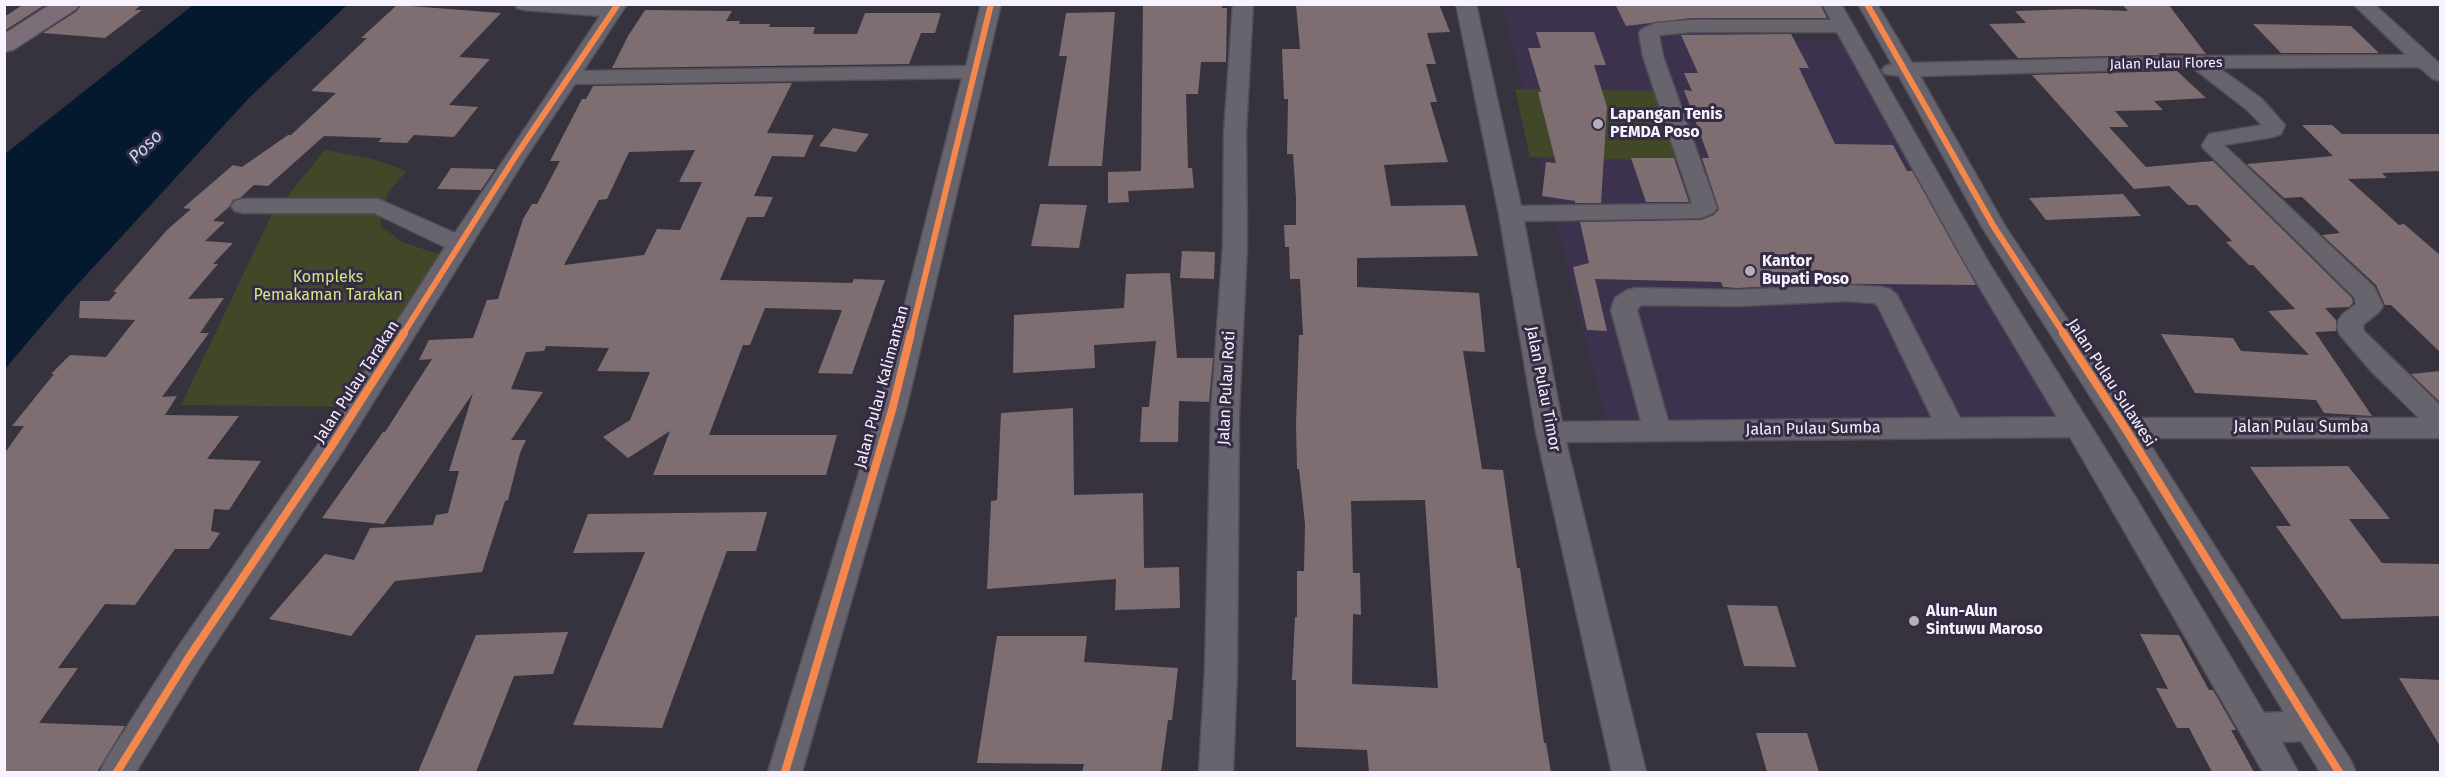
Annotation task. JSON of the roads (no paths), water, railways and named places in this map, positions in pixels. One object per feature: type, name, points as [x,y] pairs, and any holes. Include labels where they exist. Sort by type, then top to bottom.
[{"type":"highway","points":[[4,45],[68,4]]},
{"type":"street","points":[[524,4],[615,8]]},
{"type":"street","name":"Jalan Pulau Kalimantan","points":[[785,772],[892,410],[958,147],[991,4]]},
{"type":"street","name":"Jalan Pulau Roti","points":[[1216,772],[1221,670],[1225,412],[1234,246],[1235,133],[1243,4]]},
{"type":"street","name":"Jalan Pulau Timor","points":[[1466,4],[1511,214],[1550,432],[1629,772]]},
{"type":"street","name":"Jalan Pulau Sulawesi","points":[[1867,4],[1994,227],[2125,428],[2339,772]]},
{"type":"street","points":[[2362,4],[2440,75]]},
{"type":"street","name":"Jalan Pulau Tarakan","points":[[117,772],[217,614],[331,447],[401,340],[459,244],[615,8]]},
{"type":"street","points":[[1511,214],[1701,211],[1705,208],[1653,56],[1649,33],[1651,30],[1837,15],[1977,263],[2032,350],[2075,427],[2126,506],[2281,772]]},
{"type":"street","name":"Jalan Pulau Flores","points":[[1870,70],[2198,62],[2425,61]]},
{"type":"street","points":[[2198,62],[2254,104],[2274,125],[2272,129],[2265,132],[2217,139],[2214,142],[2214,148],[2365,293],[2370,306],[2351,321],[2350,328],[2353,334],[2380,364],[2440,421]]},
{"type":"street","points":[[568,78],[974,72]]},
{"type":"street","points":[[243,206],[378,206],[459,244]]},
{"type":"street","points":[[1657,431],[1624,309],[1624,303],[1636,296],[1737,298],[1847,293],[1881,295],[1888,301],[1950,427]]},
{"type":"street","name":"Jalan Pulau Sumba","points":[[1550,432],[2075,427]]},
{"type":"street","name":"Jalan Pulau Sumba","points":[[2125,428],[2440,428]]},
{"type":"street","points":[[2255,728],[2310,726]]},
{"type":"water","name":"Poso","points":[[193,5],[347,5],[249,98],[66,297],[5,369],[5,154]]},
{"type":"place","name":"Lapangan Tenis PEMDA Poso","points":[[1598,124]]},
{"type":"place","name":"Kantor Bupati Poso","points":[[1750,271]]},
{"type":"place","name":"Alun-Alun Sintuwu Maroso","points":[[1914,621]]},
{"type":"park label","name":"Kompleks Pemakaman Tarakan","points":[[328,287]]}]
